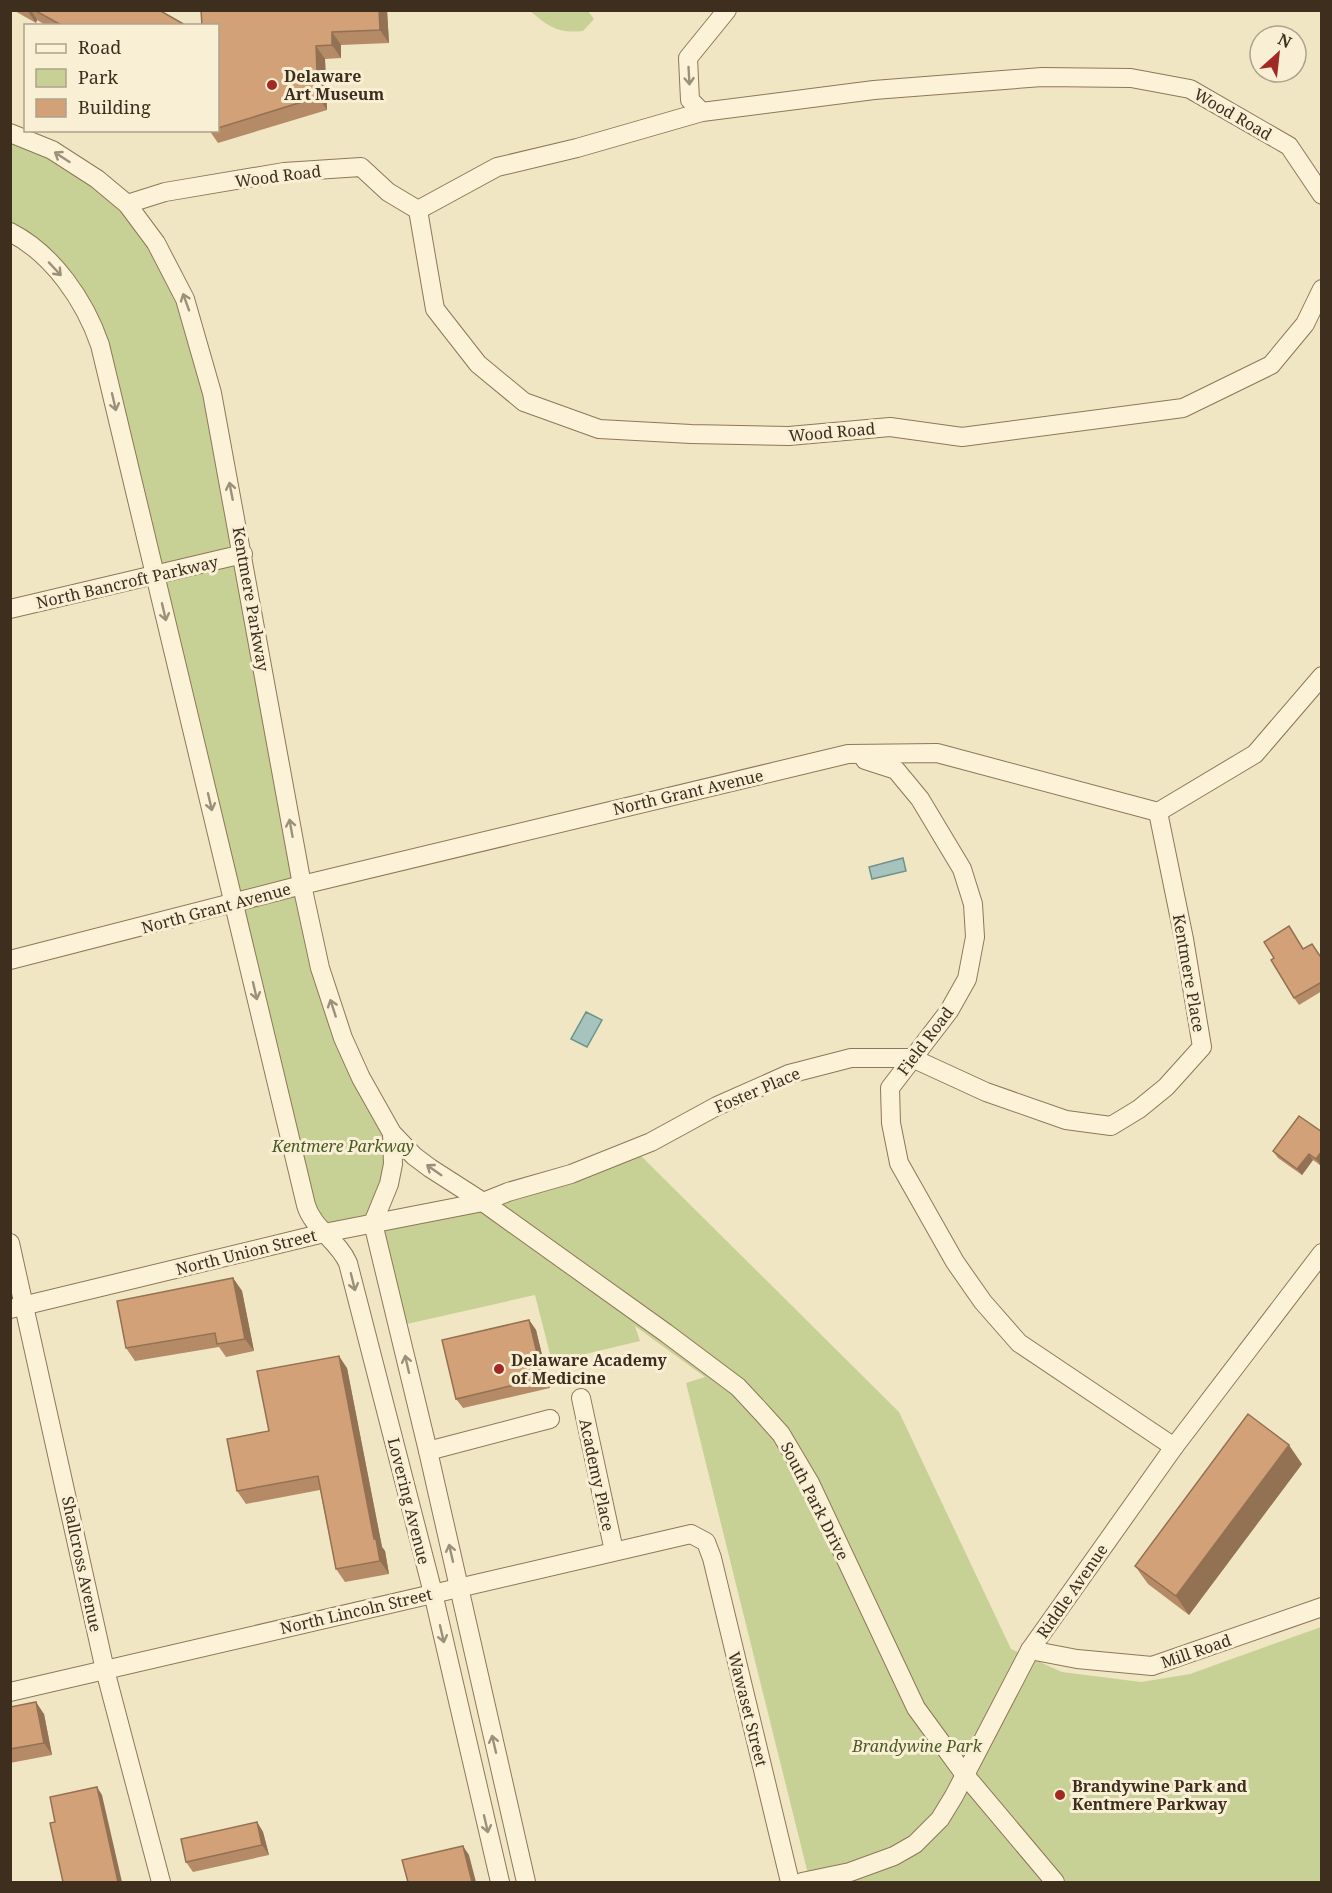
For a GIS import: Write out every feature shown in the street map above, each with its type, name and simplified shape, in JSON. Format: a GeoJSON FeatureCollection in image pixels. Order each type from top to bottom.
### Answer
{"type":"FeatureCollection","features":[{"type":"Feature","properties":{"kind":"street"},"geometry":{"type":"LineString","coordinates":[[702,112],[690,100],[688,58],[727,10]]}},
{"type":"Feature","properties":{"kind":"street","name":"Wood Road"},"geometry":{"type":"LineString","coordinates":[[418,210],[497,166],[577,148],[702,112],[898,88],[1042,77],[1131,78],[1190,89],[1289,146],[1322,195]]}},
{"type":"Feature","properties":{"kind":"street","name":"Kentmere Parkway"},"geometry":{"type":"LineString","coordinates":[[10,133],[52,150],[97,179],[127,204],[156,243],[175,276],[185,299],[212,393],[302,885],[320,968],[343,1038],[361,1078],[392,1133],[414,1156],[483,1202]]}},
{"type":"Feature","properties":{"kind":"street","name":"Wood Road"},"geometry":{"type":"LineString","coordinates":[[127,204],[165,192],[284,172],[361,167],[388,192],[418,210],[435,309],[478,363],[524,402],[599,429],[789,436],[890,427],[962,437],[1183,408],[1270,365],[1305,324],[1322,289]]}},
{"type":"Feature","properties":{"kind":"street"},"geometry":{"type":"LineString","coordinates":[[10,232],[40,253],[59,273],[92,321],[100,345],[306,1205],[309,1215],[324,1233]]}},
{"type":"Feature","properties":{"kind":"street","name":"North Bancroft Parkway"},"geometry":{"type":"LineString","coordinates":[[10,609],[243,554]]}},
{"type":"Feature","properties":{"kind":"street"},"geometry":{"type":"LineString","coordinates":[[1158,812],[1256,754],[1322,676]]}},
{"type":"Feature","properties":{"kind":"street","name":"North Grant Avenue"},"geometry":{"type":"LineString","coordinates":[[10,960],[302,885],[848,754],[937,753],[1158,812]]}},
{"type":"Feature","properties":{"kind":"street","name":"Field Road"},"geometry":{"type":"LineString","coordinates":[[848,754],[896,770],[920,799],[962,869],[973,904],[975,938],[967,979],[949,1011],[890,1088],[891,1123],[899,1163],[955,1262],[983,1302],[1019,1343],[1174,1447]]}},
{"type":"Feature","properties":{"kind":"street","name":"Kentmere Place"},"geometry":{"type":"LineString","coordinates":[[1139,1109],[1166,1087],[1202,1047],[1184,939],[1158,812]]}},
{"type":"Feature","properties":{"kind":"street","name":"Foster Place"},"geometry":{"type":"LineString","coordinates":[[483,1202],[507,1192],[571,1174],[651,1142],[717,1106],[789,1074],[851,1059],[912,1058],[986,1092],[1066,1120],[1111,1126],[1139,1109]]}},
{"type":"Feature","properties":{"kind":"street","name":"Kentmere Parkway"},"geometry":{"type":"LineString","coordinates":[[373,1224],[389,1184],[393,1164],[392,1133]]}},
{"type":"Feature","properties":{"kind":"street","name":"North Union Street"},"geometry":{"type":"LineString","coordinates":[[18,1307],[324,1233],[483,1202]]}},
{"type":"Feature","properties":{"kind":"street","name":"South Park Drive"},"geometry":{"type":"LineString","coordinates":[[483,1202],[738,1387],[781,1434],[810,1483],[916,1708],[965,1775],[1055,1882]]}},
{"type":"Feature","properties":{"kind":"street","name":"Lovering Avenue"},"geometry":{"type":"LineString","coordinates":[[373,1224],[428,1451],[526,1882]]}},
{"type":"Feature","properties":{"kind":"street","name":"Lovering Avenue"},"geometry":{"type":"LineString","coordinates":[[324,1233],[337,1244],[348,1263],[433,1593],[500,1882]]}},
{"type":"Feature","properties":{"kind":"street","name":"Shallcross Avenue"},"geometry":{"type":"LineString","coordinates":[[10,1243],[18,1307],[105,1670],[161,1882]]}},
{"type":"Feature","properties":{"kind":"street","name":"Riddle Avenue"},"geometry":{"type":"LineString","coordinates":[[802,1882],[872,1866],[894,1856],[915,1844],[940,1819],[1030,1650],[1174,1447],[1322,1253]]}},
{"type":"Feature","properties":{"kind":"street","name":"Academy Place"},"geometry":{"type":"LineString","coordinates":[[581,1398],[614,1551]]}},
{"type":"Feature","properties":{"kind":"street"},"geometry":{"type":"LineString","coordinates":[[428,1451],[549,1419]]}},
{"type":"Feature","properties":{"kind":"street","name":"North Lincoln Street"},"geometry":{"type":"LineString","coordinates":[[10,1692],[685,1534],[700,1538]]}},
{"type":"Feature","properties":{"kind":"street","name":"Wawaset Street"},"geometry":{"type":"LineString","coordinates":[[700,1538],[706,1542],[711,1558],[790,1882]]}},
{"type":"Feature","properties":{"kind":"street","name":"Mill Road"},"geometry":{"type":"LineString","coordinates":[[1030,1650],[1077,1659],[1152,1666],[1322,1607]]}},
{"type":"Feature","properties":{"kind":"green space"},"geometry":{"type":"Polygon","coordinates":[[[530,11],[588,11],[594,19],[583,31],[574,32],[554,28],[530,11]]]}},
{"type":"Feature","properties":{"kind":"green space","name":"Brandywine Park"},"geometry":{"type":"Polygon","coordinates":[[[10,133],[127,204],[185,299],[320,968],[392,1133],[373,1223],[483,1202],[634,1149],[899,1412],[1011,1649],[1062,1672],[1141,1682],[1190,1674],[1321,1627],[1321,1882],[810,1882],[686,1383],[705,1377],[635,1326],[640,1341],[552,1362],[535,1295],[398,1326],[373,1224],[324,1233],[314,1222],[92,321],[11,232],[10,133]]]}},
{"type":"Feature","properties":{"kind":"water"},"geometry":{"type":"Polygon","coordinates":[[[903,858],[906,871],[872,879],[869,867],[903,858]]]}},
{"type":"Feature","properties":{"kind":"water"},"geometry":{"type":"Polygon","coordinates":[[[586,1012],[602,1020],[587,1047],[571,1039],[586,1012]]]}},
{"type":"Feature","properties":{"kind":"building"},"geometry":{"type":"Polygon","coordinates":[[[34,10],[159,10],[184,24],[59,24],[34,10]]]}},
{"type":"Feature","properties":{"kind":"building","name":"Delaware Art Museum"},"geometry":{"type":"Polygon","coordinates":[[[201,10],[379,10],[380,30],[332,32],[332,45],[316,46],[318,97],[219,128],[219,24],[202,24],[201,10]]]}},
{"type":"Feature","properties":{"kind":"building"},"geometry":{"type":"Polygon","coordinates":[[[1289,926],[1303,949],[1312,944],[1322,956],[1322,982],[1294,998],[1271,960],[1274,958],[1264,942],[1289,926]]]}},
{"type":"Feature","properties":{"kind":"building"},"geometry":{"type":"Polygon","coordinates":[[[1299,1116],[1322,1132],[1322,1151],[1316,1159],[1309,1154],[1297,1169],[1273,1151],[1299,1116]]]}},
{"type":"Feature","properties":{"kind":"building"},"geometry":{"type":"Polygon","coordinates":[[[233,1278],[245,1339],[217,1344],[215,1333],[126,1348],[117,1301],[233,1278]]]}},
{"type":"Feature","properties":{"kind":"building","name":"Delaware Academy of Medicine"},"geometry":{"type":"Polygon","coordinates":[[[529,1320],[543,1378],[456,1399],[442,1340],[529,1320]]]}},
{"type":"Feature","properties":{"kind":"building"},"geometry":{"type":"Polygon","coordinates":[[[339,1356],[380,1561],[336,1569],[318,1476],[237,1491],[227,1439],[269,1431],[257,1371],[339,1356]]]}},
{"type":"Feature","properties":{"kind":"building"},"geometry":{"type":"Polygon","coordinates":[[[1248,1414],[1289,1445],[1176,1596],[1135,1566],[1248,1414]]]}},
{"type":"Feature","properties":{"kind":"building"},"geometry":{"type":"Polygon","coordinates":[[[36,1702],[44,1743],[10,1749],[10,1707],[36,1702]]]}},
{"type":"Feature","properties":{"kind":"building"},"geometry":{"type":"Polygon","coordinates":[[[97,1787],[118,1882],[63,1882],[50,1823],[55,1822],[50,1797],[97,1787]]]}},
{"type":"Feature","properties":{"kind":"building"},"geometry":{"type":"Polygon","coordinates":[[[257,1822],[262,1845],[186,1862],[181,1839],[257,1822]]]}},
{"type":"Feature","properties":{"kind":"building"},"geometry":{"type":"Polygon","coordinates":[[[463,1846],[472,1882],[408,1882],[402,1860],[463,1846]]]}},
{"type":"Feature","properties":{"kind":"place","name":"Delaware Art Museum"},"geometry":{"type":"Point","coordinates":[272,85]}},
{"type":"Feature","properties":{"kind":"place","name":"Delaware Academy of Medicine"},"geometry":{"type":"Point","coordinates":[499,1369]}},
{"type":"Feature","properties":{"kind":"place","name":"Brandywine Park and Kentmere Parkway"},"geometry":{"type":"Point","coordinates":[1060,1795]}}]}
